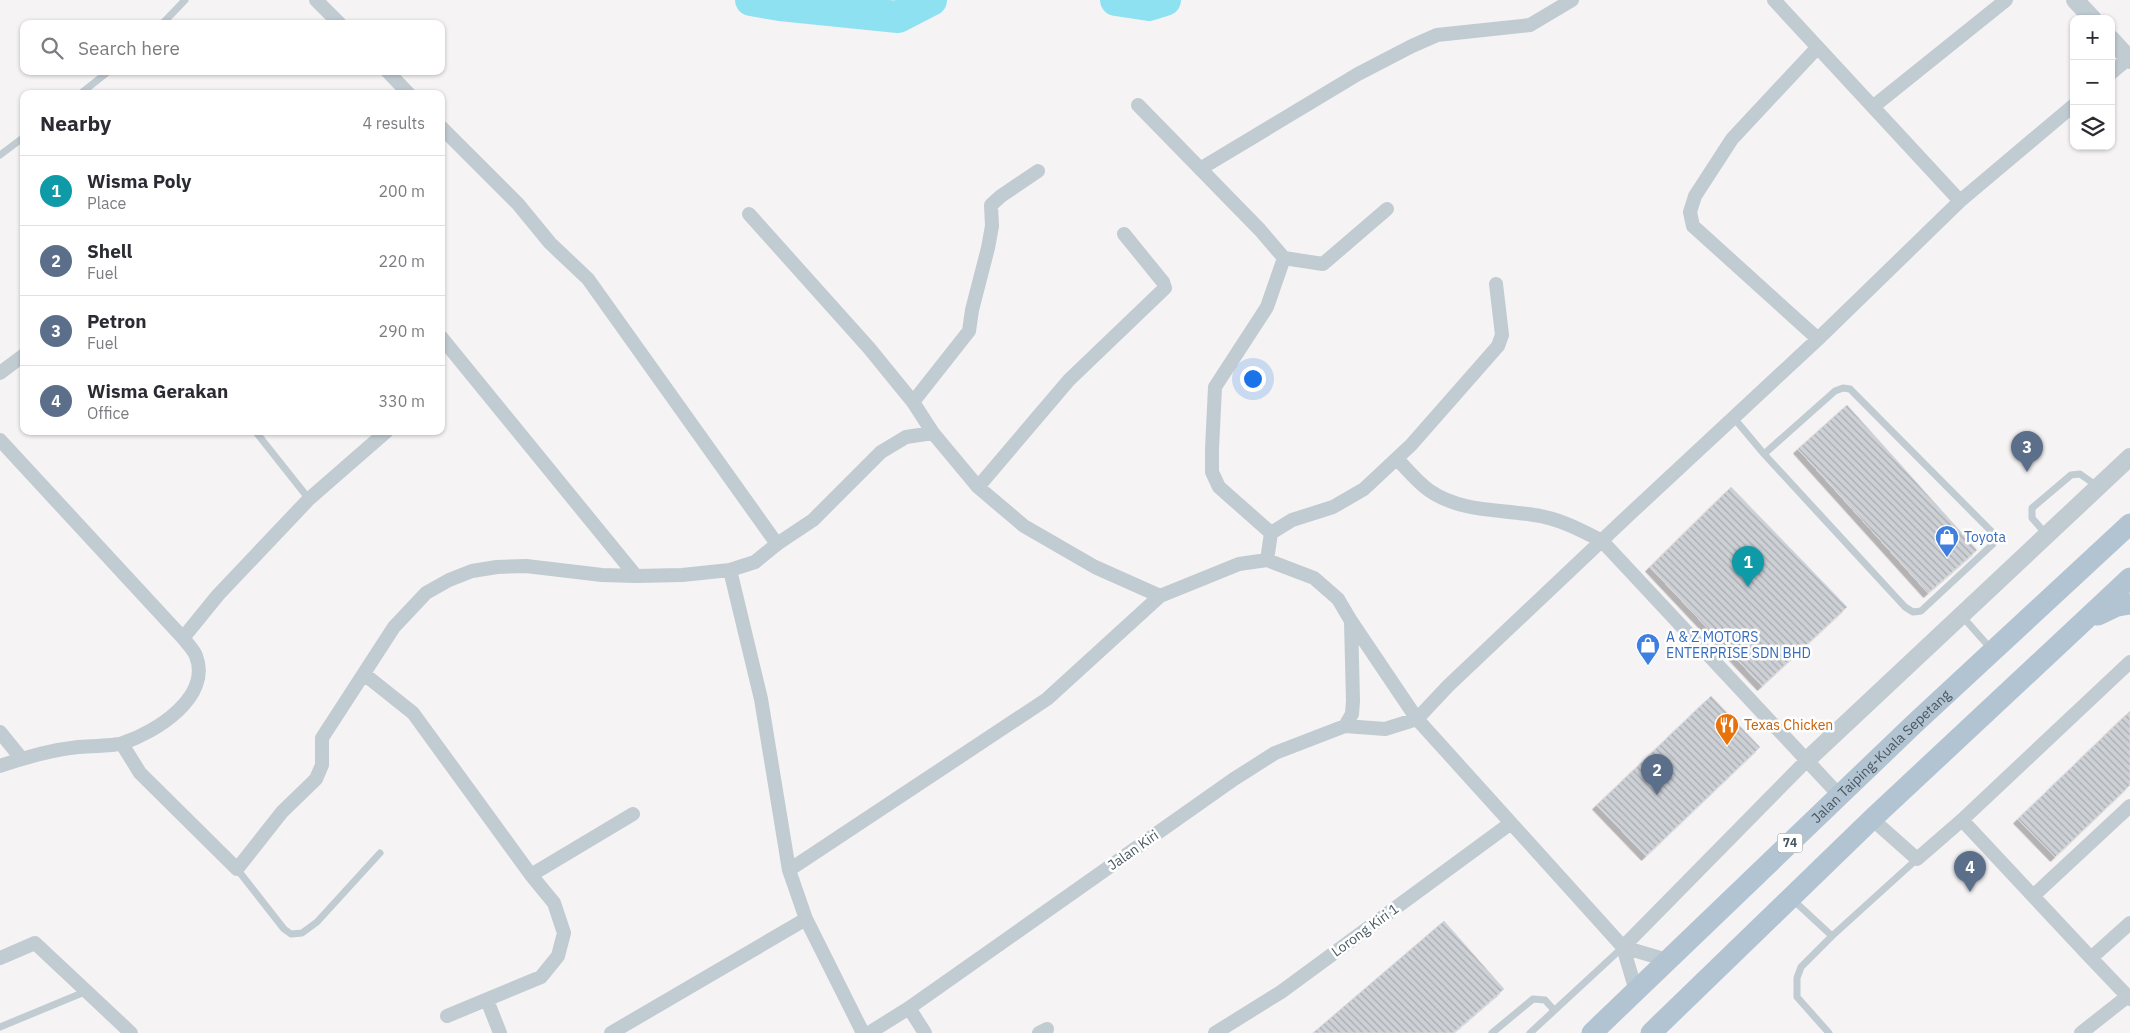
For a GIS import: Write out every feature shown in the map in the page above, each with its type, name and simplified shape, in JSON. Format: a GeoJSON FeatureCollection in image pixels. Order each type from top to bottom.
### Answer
{"type":"FeatureCollection","features":[{"type":"Feature","properties":{"kind":"main road","name":"Jalan Taiping-Kuala Sepetang"},"geometry":{"type":"LineString","coordinates":[[1592,1033],[1993,651],[2129,526]]}},
{"type":"Feature","properties":{"kind":"main road"},"geometry":{"type":"LineString","coordinates":[[1650,1033],[1872,819],[2130,578]]}},
{"type":"Feature","properties":{"kind":"main road"},"geometry":{"type":"LineString","coordinates":[[2078,625],[2117,606],[2130,604]]}},
{"type":"Feature","properties":{"kind":"street"},"geometry":{"type":"LineString","coordinates":[[316,0],[336,20]]}},
{"type":"Feature","properties":{"kind":"street"},"geometry":{"type":"LineString","coordinates":[[1200,169],[1358,74],[1412,46],[1437,35],[1530,26],[1572,0]]}},
{"type":"Feature","properties":{"kind":"street"},"geometry":{"type":"LineString","coordinates":[[1774,0],[1960,201]]}},
{"type":"Feature","properties":{"kind":"street"},"geometry":{"type":"LineString","coordinates":[[1874,106],[2006,0]]}},
{"type":"Feature","properties":{"kind":"street"},"geometry":{"type":"LineString","coordinates":[[2076,0],[2089,15]]}},
{"type":"Feature","properties":{"kind":"street"},"geometry":{"type":"LineString","coordinates":[[2115,43],[2129,59],[2115,70]]}},
{"type":"Feature","properties":{"kind":"street"},"geometry":{"type":"LineString","coordinates":[[1818,48],[1732,139],[1695,196],[1690,212],[1693,226],[1818,339]]}},
{"type":"Feature","properties":{"kind":"street"},"geometry":{"type":"LineString","coordinates":[[390,75],[405,90]]}},
{"type":"Feature","properties":{"kind":"street"},"geometry":{"type":"LineString","coordinates":[[1138,105],[1260,230],[1284,258],[1323,264],[1387,209]]}},
{"type":"Feature","properties":{"kind":"street"},"geometry":{"type":"LineString","coordinates":[[1417,718],[1448,686],[1818,339],[1960,201],[2073,105]]}},
{"type":"Feature","properties":{"kind":"street"},"geometry":{"type":"LineString","coordinates":[[445,130],[518,204],[550,243],[588,279],[777,544]]}},
{"type":"Feature","properties":{"kind":"street"},"geometry":{"type":"LineString","coordinates":[[913,402],[959,347],[969,331],[977,287],[992,226],[991,205],[1038,171]]}},
{"type":"Feature","properties":{"kind":"street"},"geometry":{"type":"LineString","coordinates":[[749,214],[862,341],[913,402],[933,433],[978,487],[1024,526],[1094,568],[1160,596]]}},
{"type":"Feature","properties":{"kind":"street"},"geometry":{"type":"LineString","coordinates":[[978,487],[1069,380],[1165,288],[1163,282],[1124,234]]}},
{"type":"Feature","properties":{"kind":"street"},"geometry":{"type":"LineString","coordinates":[[1271,533],[1219,488],[1212,472],[1212,449],[1215,387],[1267,307],[1284,258]]}},
{"type":"Feature","properties":{"kind":"street"},"geometry":{"type":"LineString","coordinates":[[1267,560],[1271,533],[1292,520],[1333,506],[1364,489],[1397,459],[1498,346],[1502,335],[1496,284]]}},
{"type":"Feature","properties":{"kind":"street"},"geometry":{"type":"LineString","coordinates":[[445,342],[636,576]]}},
{"type":"Feature","properties":{"kind":"street"},"geometry":{"type":"LineString","coordinates":[[0,373],[20,358]]}},
{"type":"Feature","properties":{"kind":"street"},"geometry":{"type":"LineString","coordinates":[[122,744],[140,773],[237,869],[282,812],[316,778],[322,765],[322,738],[394,627],[426,593],[449,580],[472,571],[526,566],[602,575],[636,576],[682,575],[730,570],[755,562],[777,544],[813,520],[881,452],[906,437],[933,433]]}},
{"type":"Feature","properties":{"kind":"street"},"geometry":{"type":"LineString","coordinates":[[183,638],[218,595],[309,499],[381,435]]}},
{"type":"Feature","properties":{"kind":"street"},"geometry":{"type":"LineString","coordinates":[[0,440],[183,638],[196,655],[200,674],[194,693],[163,724],[122,744],[103,744],[53,750],[21,758],[0,766]]}},
{"type":"Feature","properties":{"kind":"street"},"geometry":{"type":"LineString","coordinates":[[1623,947],[1807,760],[2130,457]]}},
{"type":"Feature","properties":{"kind":"street"},"geometry":{"type":"LineString","coordinates":[[1397,459],[1430,491],[1448,500],[1468,507],[1536,515],[1562,522],[1602,541],[1840,796]]}},
{"type":"Feature","properties":{"kind":"street"},"geometry":{"type":"LineString","coordinates":[[789,870],[1047,700],[1160,596],[1240,564],[1267,560],[1314,578],[1338,599],[1417,718],[1623,947],[1636,991]]}},
{"type":"Feature","properties":{"kind":"street"},"geometry":{"type":"LineString","coordinates":[[730,570],[760,699],[789,870],[806,919],[863,1033]]}},
{"type":"Feature","properties":{"kind":"street"},"geometry":{"type":"LineString","coordinates":[[1345,726],[1352,714],[1353,701],[1351,621]]}},
{"type":"Feature","properties":{"kind":"street"},"geometry":{"type":"LineString","coordinates":[[1872,819],[1917,859],[1962,820],[2130,662]]}},
{"type":"Feature","properties":{"kind":"street"},"geometry":{"type":"LineString","coordinates":[[364,674],[413,712],[531,875],[554,903],[564,933],[558,956],[541,978],[446,1016]]}},
{"type":"Feature","properties":{"kind":"street","name":"Jalan Kiri"},"geometry":{"type":"LineString","coordinates":[[870,1033],[909,1008],[1275,753],[1345,726],[1385,729],[1417,718]]}},
{"type":"Feature","properties":{"kind":"street"},"geometry":{"type":"LineString","coordinates":[[0,732],[21,758]]}},
{"type":"Feature","properties":{"kind":"street"},"geometry":{"type":"LineString","coordinates":[[2033,896],[2130,806]]}},
{"type":"Feature","properties":{"kind":"street"},"geometry":{"type":"LineString","coordinates":[[531,875],[633,814]]}},
{"type":"Feature","properties":{"kind":"street"},"geometry":{"type":"LineString","coordinates":[[1962,820],[2129,997],[2081,1033]]}},
{"type":"Feature","properties":{"kind":"street","name":"Lorong Kiri 1"},"geometry":{"type":"LineString","coordinates":[[1215,1033],[1281,992],[1511,822]]}},
{"type":"Feature","properties":{"kind":"street"},"geometry":{"type":"LineString","coordinates":[[611,1033],[806,919]]}},
{"type":"Feature","properties":{"kind":"street"},"geometry":{"type":"LineString","coordinates":[[2091,958],[2130,923]]}},
{"type":"Feature","properties":{"kind":"street"},"geometry":{"type":"LineString","coordinates":[[0,958],[35,943],[131,1033]]}},
{"type":"Feature","properties":{"kind":"street"},"geometry":{"type":"LineString","coordinates":[[1623,947],[1668,960]]}},
{"type":"Feature","properties":{"kind":"street"},"geometry":{"type":"LineString","coordinates":[[487,1000],[500,1033]]}},
{"type":"Feature","properties":{"kind":"street"},"geometry":{"type":"LineString","coordinates":[[909,1008],[925,1033]]}},
{"type":"Feature","properties":{"kind":"lane"},"geometry":{"type":"LineString","coordinates":[[166,20],[185,0]]}},
{"type":"Feature","properties":{"kind":"lane"},"geometry":{"type":"LineString","coordinates":[[85,90],[104,75]]}},
{"type":"Feature","properties":{"kind":"lane"},"geometry":{"type":"LineString","coordinates":[[0,155],[20,139]]}},
{"type":"Feature","properties":{"kind":"lane"},"geometry":{"type":"LineString","coordinates":[[1733,417],[1764,454],[1906,607],[1913,612],[1921,611],[1993,544],[1995,540],[1993,533],[1850,389],[1843,388],[1835,391],[1764,454]]}},
{"type":"Feature","properties":{"kind":"lane"},"geometry":{"type":"LineString","coordinates":[[258,435],[309,499]]}},
{"type":"Feature","properties":{"kind":"lane"},"geometry":{"type":"LineString","coordinates":[[2046,534],[2032,518],[2032,508],[2071,475],[2080,474],[2097,486]]}},
{"type":"Feature","properties":{"kind":"lane"},"geometry":{"type":"LineString","coordinates":[[1961,615],[1993,651]]}},
{"type":"Feature","properties":{"kind":"lane"},"geometry":{"type":"LineString","coordinates":[[237,869],[284,929],[291,934],[302,933],[317,922],[380,853]]}},
{"type":"Feature","properties":{"kind":"lane"},"geometry":{"type":"LineString","coordinates":[[1828,1033],[1797,997],[1795,988],[1801,967],[1832,936],[1917,859]]}},
{"type":"Feature","properties":{"kind":"lane"},"geometry":{"type":"LineString","coordinates":[[1791,897],[1832,936]]}},
{"type":"Feature","properties":{"kind":"lane"},"geometry":{"type":"LineString","coordinates":[[1530,1033],[1623,947]]}},
{"type":"Feature","properties":{"kind":"lane"},"geometry":{"type":"LineString","coordinates":[[0,1026],[86,991]]}},
{"type":"Feature","properties":{"kind":"lane"},"geometry":{"type":"LineString","coordinates":[[1492,1033],[1533,999],[1546,1000],[1554,1010]]}},
{"type":"Feature","properties":{"kind":"building"},"geometry":{"type":"Polygon","coordinates":[[[1847,405],[1977,550],[1928,593],[1798,449],[1847,405]]]}},
{"type":"Feature","properties":{"kind":"building"},"geometry":{"type":"Polygon","coordinates":[[[1731,487],[1847,607],[1762,686],[1650,567],[1731,487]]]}},
{"type":"Feature","properties":{"kind":"building"},"geometry":{"type":"Polygon","coordinates":[[[1711,696],[1760,747],[1646,856],[1597,805],[1711,696]]]}},
{"type":"Feature","properties":{"kind":"building"},"geometry":{"type":"Polygon","coordinates":[[[2130,711],[2130,785],[2055,857],[2018,819],[2130,711]]]}},
{"type":"Feature","properties":{"kind":"building"},"geometry":{"type":"Polygon","coordinates":[[[1444,921],[1504,989],[1453,1033],[1313,1033],[1444,921]]]}},
{"type":"Feature","properties":{"kind":"waterway"},"geometry":{"type":"LineString","coordinates":[[751,0],[780,5],[898,17],[931,0]]}},
{"type":"Feature","properties":{"kind":"waterway"},"geometry":{"type":"LineString","coordinates":[[1116,0],[1149,5],[1165,0]]}},
{"type":"Feature","properties":{"kind":"place","name":"Petron"},"geometry":{"type":"Point","coordinates":[2027,472]}},
{"type":"Feature","properties":{"kind":"place","name":"Toyota"},"geometry":{"type":"Point","coordinates":[1947,558]}},
{"type":"Feature","properties":{"kind":"place","name":"Wisma Poly"},"geometry":{"type":"Point","coordinates":[1748,587]}},
{"type":"Feature","properties":{"kind":"place","name":"A & Z MOTORS ENTERPRISE SDN BHD"},"geometry":{"type":"Point","coordinates":[1648,666]}},
{"type":"Feature","properties":{"kind":"place","name":"Texas Chicken"},"geometry":{"type":"Point","coordinates":[1727,746]}},
{"type":"Feature","properties":{"kind":"place","name":"Shell"},"geometry":{"type":"Point","coordinates":[1657,795]}},
{"type":"Feature","properties":{"kind":"place","name":"Wisma Gerakan"},"geometry":{"type":"Point","coordinates":[1970,892]}}]}
